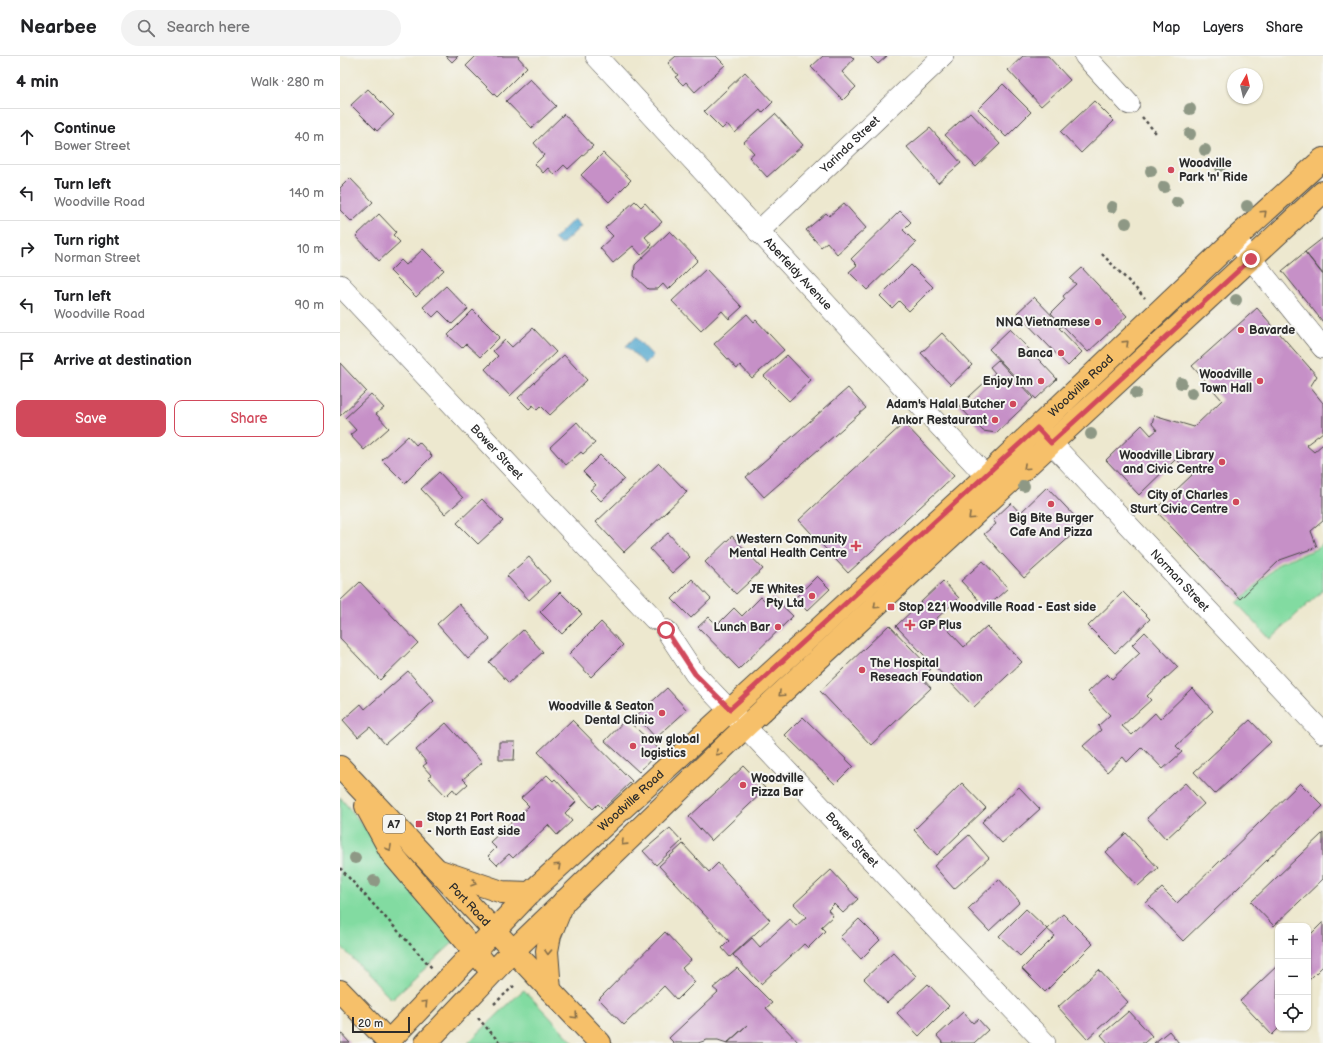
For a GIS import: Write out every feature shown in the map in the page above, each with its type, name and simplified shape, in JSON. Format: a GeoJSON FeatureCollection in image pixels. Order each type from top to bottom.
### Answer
{"type":"FeatureCollection","features":[{"type":"Feature","properties":{"kind":"main road","name":"Woodville Road"},"geometry":{"type":"LineString","coordinates":[[1044,436],[1235,239],[1323,159]]}},
{"type":"Feature","properties":{"kind":"main road","name":"Woodville Road"},"geometry":{"type":"LineString","coordinates":[[426,1043],[513,951],[746,726],[993,483],[1044,436],[1251,259],[1323,192]]}},
{"type":"Feature","properties":{"kind":"main road","name":"Woodville Road"},"geometry":{"type":"LineString","coordinates":[[389,1042],[530,893],[730,709],[993,483]]}},
{"type":"Feature","properties":{"kind":"main road"},"geometry":{"type":"LineString","coordinates":[[345,772],[392,854],[475,950],[492,972]]}},
{"type":"Feature","properties":{"kind":"main road","name":"Port Road"},"geometry":{"type":"LineString","coordinates":[[345,772],[600,1043]]}},
{"type":"Feature","properties":{"kind":"main road"},"geometry":{"type":"LineString","coordinates":[[437,870],[502,892],[530,893]]}},
{"type":"Feature","properties":{"kind":"main road"},"geometry":{"type":"LineString","coordinates":[[550,990],[547,951],[550,935],[564,901]]}},
{"type":"Feature","properties":{"kind":"main road"},"geometry":{"type":"LineString","coordinates":[[340,991],[389,1042]]}},
{"type":"Feature","properties":{"kind":"street","name":"Aberfeldy Avenue"},"geometry":{"type":"LineString","coordinates":[[596,56],[993,483]]}},
{"type":"Feature","properties":{"kind":"street","name":"Yarinda Street"},"geometry":{"type":"LineString","coordinates":[[758,232],[942,56]]}},
{"type":"Feature","properties":{"kind":"street"},"geometry":{"type":"LineString","coordinates":[[1085,56],[1129,104]]}},
{"type":"Feature","properties":{"kind":"street"},"geometry":{"type":"LineString","coordinates":[[1235,239],[1323,348]]}},
{"type":"Feature","properties":{"kind":"street","name":"Bower Street"},"geometry":{"type":"LineString","coordinates":[[340,285],[660,624],[695,674],[730,709],[1046,1043]]}},
{"type":"Feature","properties":{"kind":"street","name":"Norman Street"},"geometry":{"type":"LineString","coordinates":[[1044,436],[1323,732]]}},
{"type":"Feature","properties":{"kind":"path"},"geometry":{"type":"LineString","coordinates":[[1102,254],[1146,298]]}},
{"type":"Feature","properties":{"kind":"path"},"geometry":{"type":"LineString","coordinates":[[340,868],[432,969]]}},
{"type":"Feature","properties":{"kind":"path"},"geometry":{"type":"LineString","coordinates":[[478,1018],[500,1043]]}},
{"type":"Feature","properties":{"kind":"green space"},"geometry":{"type":"Polygon","coordinates":[[[1323,543],[1323,590],[1270,639],[1237,603],[1281,562],[1317,549],[1323,543]]]}},
{"type":"Feature","properties":{"kind":"green space"},"geometry":{"type":"Polygon","coordinates":[[[340,797],[456,940],[393,998],[389,997],[340,945],[340,797]]]}},
{"type":"Feature","properties":{"kind":"green space"},"geometry":{"type":"Polygon","coordinates":[[[524,990],[574,1043],[468,1043],[520,993],[524,990]]]}},
{"type":"Feature","properties":{"kind":"water"},"geometry":{"type":"Polygon","coordinates":[[[574,219],[581,226],[561,245],[554,239],[574,219]]]}},
{"type":"Feature","properties":{"kind":"water"},"geometry":{"type":"Polygon","coordinates":[[[635,337],[653,356],[645,364],[626,346],[635,337]]]}},
{"type":"Feature","properties":{"kind":"building"},"geometry":{"type":"Polygon","coordinates":[[[446,56],[458,56],[452,62],[446,56]]]}},
{"type":"Feature","properties":{"kind":"building"},"geometry":{"type":"Polygon","coordinates":[[[476,56],[519,56],[518,57],[527,67],[497,97],[466,66],[476,56]]]}},
{"type":"Feature","properties":{"kind":"building"},"geometry":{"type":"Polygon","coordinates":[[[676,56],[716,56],[725,65],[695,92],[686,82],[683,85],[675,77],[678,75],[668,63],[676,56]]]}},
{"type":"Feature","properties":{"kind":"building"},"geometry":{"type":"Polygon","coordinates":[[[823,56],[851,56],[854,59],[842,72],[856,87],[843,100],[811,67],[823,56]]]}},
{"type":"Feature","properties":{"kind":"building"},"geometry":{"type":"Polygon","coordinates":[[[870,56],[887,56],[878,64],[870,56]]]}},
{"type":"Feature","properties":{"kind":"building"},"geometry":{"type":"Polygon","coordinates":[[[1023,56],[1048,56],[1070,80],[1041,106],[1008,70],[1023,56]]]}},
{"type":"Feature","properties":{"kind":"building"},"geometry":{"type":"Polygon","coordinates":[[[745,72],[773,102],[762,113],[760,110],[735,133],[727,124],[722,129],[704,111],[745,72]]]}},
{"type":"Feature","properties":{"kind":"building"},"geometry":{"type":"Polygon","coordinates":[[[530,79],[556,106],[532,128],[506,101],[530,79]]]}},
{"type":"Feature","properties":{"kind":"building"},"geometry":{"type":"Polygon","coordinates":[[[1003,84],[1031,112],[1006,137],[978,109],[1003,84]]]}},
{"type":"Feature","properties":{"kind":"building"},"geometry":{"type":"Polygon","coordinates":[[[368,89],[394,115],[377,131],[351,105],[368,89]]]}},
{"type":"Feature","properties":{"kind":"building"},"geometry":{"type":"Polygon","coordinates":[[[1094,101],[1114,121],[1081,153],[1061,132],[1094,101]]]}},
{"type":"Feature","properties":{"kind":"building"},"geometry":{"type":"Polygon","coordinates":[[[970,112],[1000,144],[976,167],[945,135],[970,112]]]}},
{"type":"Feature","properties":{"kind":"building"},"geometry":{"type":"Polygon","coordinates":[[[564,114],[593,146],[568,169],[564,165],[554,175],[548,168],[543,173],[535,164],[544,155],[534,143],[564,114]]]}},
{"type":"Feature","properties":{"kind":"building"},"geometry":{"type":"Polygon","coordinates":[[[775,114],[803,145],[767,177],[749,157],[754,153],[744,142],[775,114]]]}},
{"type":"Feature","properties":{"kind":"building"},"geometry":{"type":"Polygon","coordinates":[[[930,128],[961,163],[938,183],[907,147],[930,128]]]}},
{"type":"Feature","properties":{"kind":"building"},"geometry":{"type":"Polygon","coordinates":[[[603,153],[631,180],[609,202],[581,175],[603,153]]]}},
{"type":"Feature","properties":{"kind":"building"},"geometry":{"type":"Polygon","coordinates":[[[350,178],[373,202],[352,222],[340,210],[340,188],[350,178]]]}},
{"type":"Feature","properties":{"kind":"building"},"geometry":{"type":"Polygon","coordinates":[[[635,201],[641,207],[645,203],[662,222],[645,237],[652,245],[641,255],[633,246],[613,263],[600,248],[613,236],[605,228],[635,201]]]}},
{"type":"Feature","properties":{"kind":"building"},"geometry":{"type":"Polygon","coordinates":[[[844,203],[866,228],[837,254],[827,242],[821,247],[806,230],[826,213],[829,216],[844,203]]]}},
{"type":"Feature","properties":{"kind":"building"},"geometry":{"type":"Polygon","coordinates":[[[900,211],[911,222],[903,230],[916,243],[867,290],[849,272],[857,265],[851,259],[900,211]]]}},
{"type":"Feature","properties":{"kind":"building"},"geometry":{"type":"Polygon","coordinates":[[[379,214],[396,232],[393,235],[400,242],[379,261],[356,236],[379,214]]]}},
{"type":"Feature","properties":{"kind":"building"},"geometry":{"type":"Polygon","coordinates":[[[670,231],[698,260],[668,290],[663,284],[658,289],[648,289],[634,276],[635,265],[670,231]]]}},
{"type":"Feature","properties":{"kind":"building"},"geometry":{"type":"Polygon","coordinates":[[[1323,238],[1323,274],[1305,252],[1323,238]]]}},
{"type":"Feature","properties":{"kind":"building"},"geometry":{"type":"Polygon","coordinates":[[[423,249],[444,270],[416,297],[390,271],[401,260],[406,265],[423,249]]]}},
{"type":"Feature","properties":{"kind":"building"},"geometry":{"type":"Polygon","coordinates":[[[1305,252],[1323,275],[1323,322],[1282,271],[1305,252]]]}},
{"type":"Feature","properties":{"kind":"building"},"geometry":{"type":"Polygon","coordinates":[[[911,265],[933,287],[909,311],[899,301],[892,308],[880,296],[911,265]]]}},
{"type":"Feature","properties":{"kind":"building"},"geometry":{"type":"Polygon","coordinates":[[[1082,268],[1127,316],[1088,352],[1051,313],[1065,299],[1063,296],[1076,284],[1070,279],[1082,268]]]}},
{"type":"Feature","properties":{"kind":"building"},"geometry":{"type":"Polygon","coordinates":[[[706,269],[742,307],[729,319],[722,311],[701,331],[672,301],[706,269]]]}},
{"type":"Feature","properties":{"kind":"building"},"geometry":{"type":"Polygon","coordinates":[[[446,286],[468,309],[452,324],[439,311],[433,317],[423,307],[446,286]]]}},
{"type":"Feature","properties":{"kind":"building"},"geometry":{"type":"Polygon","coordinates":[[[1034,297],[1062,326],[1059,328],[1082,352],[1068,366],[1017,313],[1034,297]]]}},
{"type":"Feature","properties":{"kind":"building","name":"City of Charles Sturt Civic Centre"},"geometry":{"type":"Polygon","coordinates":[[[1257,308],[1317,376],[1310,387],[1323,403],[1323,432],[1306,445],[1314,452],[1323,444],[1323,521],[1311,531],[1317,547],[1280,560],[1240,599],[1155,510],[1192,475],[1176,459],[1139,495],[1106,460],[1142,425],[1151,435],[1157,430],[1152,424],[1154,415],[1194,427],[1222,400],[1192,366],[1257,308]]]}},
{"type":"Feature","properties":{"kind":"building"},"geometry":{"type":"Polygon","coordinates":[[[473,310],[500,337],[480,357],[466,344],[462,348],[448,335],[473,310]]]}},
{"type":"Feature","properties":{"kind":"building"},"geometry":{"type":"Polygon","coordinates":[[[747,314],[754,322],[756,320],[784,350],[752,378],[740,365],[737,369],[714,344],[747,314]]]}},
{"type":"Feature","properties":{"kind":"building"},"geometry":{"type":"Polygon","coordinates":[[[533,328],[556,352],[510,396],[485,369],[498,356],[493,351],[505,340],[512,347],[533,328]]]}},
{"type":"Feature","properties":{"kind":"building"},"geometry":{"type":"Polygon","coordinates":[[[1010,329],[1057,379],[1036,399],[989,349],[1010,329]]]}},
{"type":"Feature","properties":{"kind":"building"},"geometry":{"type":"Polygon","coordinates":[[[942,333],[972,365],[951,385],[921,353],[942,333]]]}},
{"type":"Feature","properties":{"kind":"building"},"geometry":{"type":"Polygon","coordinates":[[[564,355],[587,380],[550,415],[541,406],[537,410],[533,405],[529,409],[518,398],[564,355]]]}},
{"type":"Feature","properties":{"kind":"building"},"geometry":{"type":"Polygon","coordinates":[[[787,355],[811,380],[789,401],[764,376],[787,355]]]}},
{"type":"Feature","properties":{"kind":"building"},"geometry":{"type":"Polygon","coordinates":[[[998,360],[1033,398],[996,433],[983,431],[959,406],[995,373],[990,367],[998,360]]]}},
{"type":"Feature","properties":{"kind":"building"},"geometry":{"type":"Polygon","coordinates":[[[340,363],[366,391],[340,416],[340,363]]]}},
{"type":"Feature","properties":{"kind":"building"},"geometry":{"type":"Polygon","coordinates":[[[848,388],[866,408],[764,497],[746,477],[848,388]]]}},
{"type":"Feature","properties":{"kind":"building"},"geometry":{"type":"Polygon","coordinates":[[[371,394],[384,408],[376,414],[389,428],[364,450],[350,435],[356,430],[345,418],[371,394]]]}},
{"type":"Feature","properties":{"kind":"building"},"geometry":{"type":"Polygon","coordinates":[[[577,422],[595,443],[583,454],[581,452],[566,465],[550,447],[577,422]]]}},
{"type":"Feature","properties":{"kind":"building"},"geometry":{"type":"Polygon","coordinates":[[[904,423],[954,476],[848,573],[799,520],[904,423]]]}},
{"type":"Feature","properties":{"kind":"building"},"geometry":{"type":"Polygon","coordinates":[[[408,436],[416,445],[419,442],[432,456],[405,483],[382,460],[408,436]]]}},
{"type":"Feature","properties":{"kind":"building"},"geometry":{"type":"Polygon","coordinates":[[[600,455],[624,479],[601,501],[590,490],[596,485],[583,472],[600,455]]]}},
{"type":"Feature","properties":{"kind":"building"},"geometry":{"type":"Polygon","coordinates":[[[659,463],[687,492],[624,552],[596,522],[659,463]]]}},
{"type":"Feature","properties":{"kind":"building"},"geometry":{"type":"Polygon","coordinates":[[[439,472],[463,498],[445,514],[421,489],[439,472]]]}},
{"type":"Feature","properties":{"kind":"building"},"geometry":{"type":"Polygon","coordinates":[[[1047,487],[1083,525],[1024,578],[984,534],[996,524],[993,520],[1011,503],[1020,513],[1047,487]]]}},
{"type":"Feature","properties":{"kind":"building"},"geometry":{"type":"Polygon","coordinates":[[[482,499],[503,521],[478,544],[457,523],[482,499]]]}},
{"type":"Feature","properties":{"kind":"building"},"geometry":{"type":"Polygon","coordinates":[[[668,533],[690,557],[672,573],[650,549],[668,533]]]}},
{"type":"Feature","properties":{"kind":"building"},"geometry":{"type":"Polygon","coordinates":[[[732,536],[763,569],[736,594],[705,562],[732,536]]]}},
{"type":"Feature","properties":{"kind":"building"},"geometry":{"type":"Polygon","coordinates":[[[529,557],[550,581],[529,600],[507,576],[529,557]]]}},
{"type":"Feature","properties":{"kind":"building"},"geometry":{"type":"Polygon","coordinates":[[[983,561],[1008,588],[986,608],[961,581],[983,561]]]}},
{"type":"Feature","properties":{"kind":"building"},"geometry":{"type":"Polygon","coordinates":[[[817,576],[830,589],[807,611],[795,598],[817,576]]]}},
{"type":"Feature","properties":{"kind":"building"},"geometry":{"type":"Polygon","coordinates":[[[692,579],[711,599],[691,618],[672,599],[692,579]]]}},
{"type":"Feature","properties":{"kind":"building"},"geometry":{"type":"Polygon","coordinates":[[[943,581],[959,598],[937,618],[964,647],[987,626],[1022,662],[974,707],[896,626],[943,581]]]}},
{"type":"Feature","properties":{"kind":"building"},"geometry":{"type":"Polygon","coordinates":[[[360,582],[418,643],[380,680],[340,638],[340,601],[360,582]]]}},
{"type":"Feature","properties":{"kind":"building"},"geometry":{"type":"Polygon","coordinates":[[[560,592],[582,614],[562,634],[540,612],[560,592]]]}},
{"type":"Feature","properties":{"kind":"building"},"geometry":{"type":"Polygon","coordinates":[[[1123,592],[1150,619],[1115,653],[1088,626],[1123,592]]]}},
{"type":"Feature","properties":{"kind":"building"},"geometry":{"type":"Polygon","coordinates":[[[761,597],[767,603],[773,597],[793,616],[739,669],[698,627],[709,617],[717,625],[734,608],[742,616],[761,597]]]}},
{"type":"Feature","properties":{"kind":"building"},"geometry":{"type":"Polygon","coordinates":[[[459,604],[490,639],[468,659],[437,624],[459,604]]]}},
{"type":"Feature","properties":{"kind":"building"},"geometry":{"type":"Polygon","coordinates":[[[601,622],[623,645],[591,677],[569,654],[601,622]]]}},
{"type":"Feature","properties":{"kind":"building"},"geometry":{"type":"Polygon","coordinates":[[[889,625],[931,669],[922,678],[931,688],[871,745],[820,691],[889,625]]]}},
{"type":"Feature","properties":{"kind":"building"},"geometry":{"type":"Polygon","coordinates":[[[523,630],[543,652],[509,683],[489,662],[523,630]]]}},
{"type":"Feature","properties":{"kind":"building"},"geometry":{"type":"Polygon","coordinates":[[[1145,632],[1178,667],[1147,696],[1151,700],[1122,726],[1132,735],[1155,713],[1160,719],[1192,688],[1213,711],[1176,746],[1182,752],[1163,769],[1142,747],[1127,762],[1123,757],[1107,772],[1083,746],[1101,730],[1098,726],[1110,715],[1088,692],[1107,674],[1112,679],[1140,653],[1132,645],[1145,632]]]}},
{"type":"Feature","properties":{"kind":"building"},"geometry":{"type":"Polygon","coordinates":[[[408,671],[434,701],[385,744],[370,727],[358,737],[343,720],[361,704],[365,709],[408,671]]]}},
{"type":"Feature","properties":{"kind":"building","name":"Woodville & Seaton Dental Clinic"},"geometry":{"type":"Polygon","coordinates":[[[667,688],[687,710],[656,738],[636,716],[667,688]]]}},
{"type":"Feature","properties":{"kind":"building"},"geometry":{"type":"Polygon","coordinates":[[[803,717],[853,766],[835,784],[785,735],[803,717]]]}},
{"type":"Feature","properties":{"kind":"building","name":"now global logistics"},"geometry":{"type":"Polygon","coordinates":[[[626,719],[660,750],[639,772],[605,741],[626,719]]]}},
{"type":"Feature","properties":{"kind":"building"},"geometry":{"type":"Polygon","coordinates":[[[572,720],[632,781],[603,809],[598,804],[593,809],[538,752],[572,720]]]}},
{"type":"Feature","properties":{"kind":"building"},"geometry":{"type":"Polygon","coordinates":[[[1250,720],[1271,742],[1215,794],[1194,772],[1250,720]]]}},
{"type":"Feature","properties":{"kind":"building"},"geometry":{"type":"Polygon","coordinates":[[[446,723],[482,763],[463,779],[468,784],[457,794],[453,789],[446,796],[428,777],[431,775],[423,766],[427,763],[416,750],[446,723]]]}},
{"type":"Feature","properties":{"kind":"building"},"geometry":{"type":"Polygon","coordinates":[[[499,742],[515,742],[514,760],[499,760],[499,742]]]}},
{"type":"Feature","properties":{"kind":"building"},"geometry":{"type":"Polygon","coordinates":[[[744,766],[766,789],[711,841],[689,817],[744,766]]]}},
{"type":"Feature","properties":{"kind":"building"},"geometry":{"type":"Polygon","coordinates":[[[547,775],[553,781],[555,779],[576,802],[565,813],[572,821],[557,835],[548,825],[513,858],[509,854],[497,865],[488,856],[496,848],[490,842],[529,806],[521,798],[547,775]]]}},
{"type":"Feature","properties":{"kind":"building"},"geometry":{"type":"Polygon","coordinates":[[[962,783],[986,808],[937,855],[914,830],[962,783]]]}},
{"type":"Feature","properties":{"kind":"building"},"geometry":{"type":"Polygon","coordinates":[[[1185,783],[1204,804],[1166,839],[1147,818],[1185,783]]]}},
{"type":"Feature","properties":{"kind":"building"},"geometry":{"type":"Polygon","coordinates":[[[1300,783],[1323,806],[1183,941],[1146,903],[1162,888],[1177,903],[1300,783]]]}},
{"type":"Feature","properties":{"kind":"building"},"geometry":{"type":"Polygon","coordinates":[[[1019,787],[1040,809],[1002,843],[982,822],[1019,787]]]}},
{"type":"Feature","properties":{"kind":"building"},"geometry":{"type":"Polygon","coordinates":[[[670,828],[682,841],[656,865],[643,851],[670,828]]]}},
{"type":"Feature","properties":{"kind":"building"},"geometry":{"type":"Polygon","coordinates":[[[1126,833],[1158,868],[1138,886],[1106,852],[1126,833]]]}},
{"type":"Feature","properties":{"kind":"building"},"geometry":{"type":"Polygon","coordinates":[[[1323,833],[1323,879],[1277,923],[1275,923],[1274,926],[1251,902],[1323,833]]]}},
{"type":"Feature","properties":{"kind":"building"},"geometry":{"type":"Polygon","coordinates":[[[969,835],[989,858],[954,889],[934,866],[969,835]]]}},
{"type":"Feature","properties":{"kind":"building"},"geometry":{"type":"Polygon","coordinates":[[[683,844],[709,872],[718,863],[770,920],[730,957],[722,948],[729,941],[659,866],[683,844]]]}},
{"type":"Feature","properties":{"kind":"building"},"geometry":{"type":"Polygon","coordinates":[[[831,870],[858,899],[843,913],[834,904],[828,910],[833,916],[821,927],[825,931],[808,948],[804,944],[761,984],[733,955],[752,938],[760,947],[790,919],[796,926],[806,917],[794,904],[831,870]]]}},
{"type":"Feature","properties":{"kind":"building"},"geometry":{"type":"Polygon","coordinates":[[[999,879],[1020,902],[989,931],[968,909],[999,879]]]}},
{"type":"Feature","properties":{"kind":"building"},"geometry":{"type":"Polygon","coordinates":[[[1026,909],[1047,929],[1020,956],[999,936],[1026,909]]]}},
{"type":"Feature","properties":{"kind":"building"},"geometry":{"type":"Polygon","coordinates":[[[1063,914],[1093,944],[1045,992],[1022,969],[1055,936],[1047,929],[1063,914]]]}},
{"type":"Feature","properties":{"kind":"building"},"geometry":{"type":"Polygon","coordinates":[[[859,919],[880,940],[861,959],[840,937],[859,919]]]}},
{"type":"Feature","properties":{"kind":"building"},"geometry":{"type":"Polygon","coordinates":[[[1323,922],[1323,966],[1311,978],[1311,959],[1311,934],[1323,922]]]}},
{"type":"Feature","properties":{"kind":"building"},"geometry":{"type":"Polygon","coordinates":[[[665,932],[691,960],[682,968],[695,982],[677,1000],[664,986],[624,1025],[599,999],[665,932]]]}},
{"type":"Feature","properties":{"kind":"building"},"geometry":{"type":"Polygon","coordinates":[[[893,952],[916,976],[887,1003],[864,979],[893,952]]]}},
{"type":"Feature","properties":{"kind":"building"},"geometry":{"type":"Polygon","coordinates":[[[737,968],[772,1003],[766,1008],[799,1043],[728,1043],[747,1025],[727,1043],[718,1040],[707,1040],[698,1043],[674,1043],[669,1038],[718,992],[713,988],[737,968]]]}},
{"type":"Feature","properties":{"kind":"building"},"geometry":{"type":"Polygon","coordinates":[[[1275,968],[1276,1031],[1272,1035],[1240,1001],[1275,968]]]}},
{"type":"Feature","properties":{"kind":"building"},"geometry":{"type":"Polygon","coordinates":[[[1099,970],[1128,1002],[1087,1039],[1058,1007],[1099,970]]]}},
{"type":"Feature","properties":{"kind":"building"},"geometry":{"type":"Polygon","coordinates":[[[928,984],[949,1006],[919,1036],[897,1013],[928,984]]]}},
{"type":"Feature","properties":{"kind":"building"},"geometry":{"type":"Polygon","coordinates":[[[1129,1011],[1152,1036],[1144,1043],[1108,1043],[1101,1035],[1129,1011]]]}},
{"type":"Feature","properties":{"kind":"building"},"geometry":{"type":"Polygon","coordinates":[[[963,1012],[973,1023],[978,1019],[988,1030],[974,1043],[943,1043],[937,1036],[963,1012]]]}},
{"type":"Feature","properties":{"kind":"building"},"geometry":{"type":"Polygon","coordinates":[[[1169,1031],[1179,1043],[1154,1043],[1169,1031]]]}},
{"type":"Feature","properties":{"kind":"building"},"geometry":{"type":"Polygon","coordinates":[[[340,1032],[350,1043],[340,1043],[340,1032]]]}},
{"type":"Feature","properties":{"kind":"place","name":"Woodville Park 'n' Ride"},"geometry":{"type":"Point","coordinates":[1171,170]}},
{"type":"Feature","properties":{"kind":"place","name":"NNQ Vietnamese"},"geometry":{"type":"Point","coordinates":[1098,322]}},
{"type":"Feature","properties":{"kind":"place","name":"Bavarde"},"geometry":{"type":"Point","coordinates":[1241,330]}},
{"type":"Feature","properties":{"kind":"place","name":"Banca"},"geometry":{"type":"Point","coordinates":[1061,353]}},
{"type":"Feature","properties":{"kind":"place","name":"Enjoy Inn"},"geometry":{"type":"Point","coordinates":[1041,381]}},
{"type":"Feature","properties":{"kind":"place","name":"Woodville Town Hall"},"geometry":{"type":"Point","coordinates":[1260,381]}},
{"type":"Feature","properties":{"kind":"place","name":"Adam's Halal Butcher"},"geometry":{"type":"Point","coordinates":[1013,404]}},
{"type":"Feature","properties":{"kind":"place","name":"Ankor Restaurant"},"geometry":{"type":"Point","coordinates":[995,420]}},
{"type":"Feature","properties":{"kind":"place","name":"Woodville Library and Civic Centre"},"geometry":{"type":"Point","coordinates":[1222,462]}},
{"type":"Feature","properties":{"kind":"place","name":"City of Charles Sturt Civic Centre"},"geometry":{"type":"Point","coordinates":[1236,502]}},
{"type":"Feature","properties":{"kind":"place","name":"Big Bite Burger Cafe And Pizza"},"geometry":{"type":"Point","coordinates":[1051,504]}},
{"type":"Feature","properties":{"kind":"place","name":"Western Community Mental Health Centre"},"geometry":{"type":"Point","coordinates":[856,546]}},
{"type":"Feature","properties":{"kind":"place","name":"JE Whites Pty Ltd"},"geometry":{"type":"Point","coordinates":[812,596]}},
{"type":"Feature","properties":{"kind":"place","name":"Stop 221 Woodville Road - East side"},"geometry":{"type":"Point","coordinates":[891,607]}},
{"type":"Feature","properties":{"kind":"place","name":"GP Plus"},"geometry":{"type":"Point","coordinates":[910,625]}},
{"type":"Feature","properties":{"kind":"place","name":"Lunch Bar"},"geometry":{"type":"Point","coordinates":[778,627]}},
{"type":"Feature","properties":{"kind":"place","name":"The Hospital Reseach Foundation"},"geometry":{"type":"Point","coordinates":[862,670]}},
{"type":"Feature","properties":{"kind":"place","name":"Woodville & Seaton Dental Clinic"},"geometry":{"type":"Point","coordinates":[662,713]}},
{"type":"Feature","properties":{"kind":"place","name":"now global logistics"},"geometry":{"type":"Point","coordinates":[633,746]}},
{"type":"Feature","properties":{"kind":"place","name":"Woodville Pizza Bar"},"geometry":{"type":"Point","coordinates":[743,785]}},
{"type":"Feature","properties":{"kind":"place","name":"Stop 21 Port Road - North East side"},"geometry":{"type":"Point","coordinates":[419,824]}},
{"type":"Feature","properties":{"kind":"route"},"geometry":{"type":"LineString","coordinates":[[666,630],[695,674],[730,709],[1037,428],[1051,443],[1251,259]]}}]}
